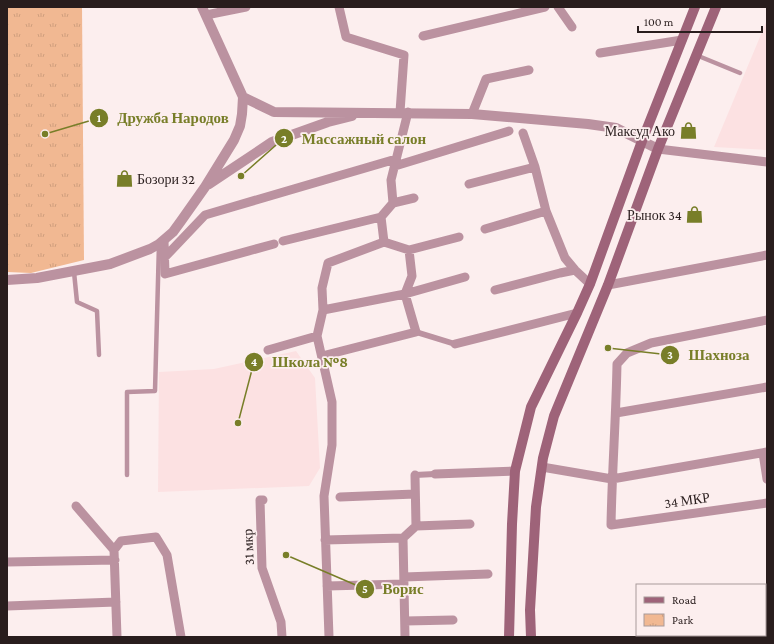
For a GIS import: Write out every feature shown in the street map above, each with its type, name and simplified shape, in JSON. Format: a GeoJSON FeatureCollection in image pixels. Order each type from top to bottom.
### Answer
{"type":"FeatureCollection","features":[{"type":"Feature","properties":{"kind":"main road"},"geometry":{"type":"LineString","coordinates":[[509,637],[512,524],[516,471],[531,407],[590,284],[642,141],[695,7]]}},
{"type":"Feature","properties":{"kind":"main road"},"geometry":{"type":"LineString","coordinates":[[532,637],[530,610],[535,515],[542,466],[554,416],[608,285],[658,149],[716,7]]}},
{"type":"Feature","properties":{"kind":"street"},"geometry":{"type":"LineString","coordinates":[[7,280],[37,278],[110,264],[150,249],[162,242],[173,232],[205,187],[234,140],[240,126],[243,97],[204,11],[246,7]]}},
{"type":"Feature","properties":{"kind":"street"},"geometry":{"type":"LineString","coordinates":[[339,7],[346,37],[404,55],[404,112],[396,162],[391,180],[393,203]]}},
{"type":"Feature","properties":{"kind":"street"},"geometry":{"type":"LineString","coordinates":[[423,36],[545,7]]}},
{"type":"Feature","properties":{"kind":"street"},"geometry":{"type":"LineString","coordinates":[[558,7],[572,27]]}},
{"type":"Feature","properties":{"kind":"street"},"geometry":{"type":"LineString","coordinates":[[600,53],[682,40]]}},
{"type":"Feature","properties":{"kind":"street"},"geometry":{"type":"LineString","coordinates":[[472,114],[486,79],[529,70]]}},
{"type":"Feature","properties":{"kind":"street"},"geometry":{"type":"LineString","coordinates":[[243,97],[274,112],[404,112],[472,114],[588,124],[616,128],[658,149],[767,162]]}},
{"type":"Feature","properties":{"kind":"street"},"geometry":{"type":"LineString","coordinates":[[205,187],[272,142],[328,122],[350,116],[404,112]]}},
{"type":"Feature","properties":{"kind":"street"},"geometry":{"type":"LineString","coordinates":[[165,257],[204,215],[509,132]]}},
{"type":"Feature","properties":{"kind":"street"},"geometry":{"type":"LineString","coordinates":[[523,133],[535,167],[546,211],[565,258],[590,284]]}},
{"type":"Feature","properties":{"kind":"street"},"geometry":{"type":"LineString","coordinates":[[469,184],[535,167]]}},
{"type":"Feature","properties":{"kind":"street"},"geometry":{"type":"LineString","coordinates":[[162,242],[165,257],[165,274],[278,242],[381,217],[393,203],[414,198]]}},
{"type":"Feature","properties":{"kind":"street"},"geometry":{"type":"LineString","coordinates":[[485,229],[546,211]]}},
{"type":"Feature","properties":{"kind":"street"},"geometry":{"type":"LineString","coordinates":[[381,217],[384,242]]}},
{"type":"Feature","properties":{"kind":"street"},"geometry":{"type":"LineString","coordinates":[[329,637],[324,496],[332,445],[332,402],[317,336],[323,310],[322,288],[328,263],[384,242],[409,250],[459,236]]}},
{"type":"Feature","properties":{"kind":"street"},"geometry":{"type":"LineString","coordinates":[[409,250],[412,276],[405,294],[416,332]]}},
{"type":"Feature","properties":{"kind":"street"},"geometry":{"type":"LineString","coordinates":[[608,285],[767,255]]}},
{"type":"Feature","properties":{"kind":"street"},"geometry":{"type":"LineString","coordinates":[[495,290],[575,270]]}},
{"type":"Feature","properties":{"kind":"street"},"geometry":{"type":"LineString","coordinates":[[323,310],[405,294],[465,277]]}},
{"type":"Feature","properties":{"kind":"street"},"geometry":{"type":"LineString","coordinates":[[322,356],[416,332],[455,344],[577,313]]}},
{"type":"Feature","properties":{"kind":"street"},"geometry":{"type":"LineString","coordinates":[[612,479],[617,364],[627,353],[651,343],[767,320]]}},
{"type":"Feature","properties":{"kind":"street"},"geometry":{"type":"LineString","coordinates":[[268,350],[317,336]]}},
{"type":"Feature","properties":{"kind":"street"},"geometry":{"type":"LineString","coordinates":[[616,413],[767,387]]}},
{"type":"Feature","properties":{"kind":"street"},"geometry":{"type":"LineString","coordinates":[[542,466],[612,479],[765,452],[767,479]]}},
{"type":"Feature","properties":{"kind":"street"},"geometry":{"type":"LineString","coordinates":[[416,526],[415,475],[516,471]]}},
{"type":"Feature","properties":{"kind":"street","name":"34 МКР"},"geometry":{"type":"LineString","coordinates":[[612,479],[611,525],[767,503]]}},
{"type":"Feature","properties":{"kind":"street"},"geometry":{"type":"LineString","coordinates":[[340,496],[415,494]]}},
{"type":"Feature","properties":{"kind":"street","name":"31 мкр"},"geometry":{"type":"LineString","coordinates":[[262,500],[262,568],[281,622],[282,637]]}},
{"type":"Feature","properties":{"kind":"street"},"geometry":{"type":"LineString","coordinates":[[76,506],[114,550],[117,637]]}},
{"type":"Feature","properties":{"kind":"street"},"geometry":{"type":"LineString","coordinates":[[325,540],[403,538],[416,526],[470,524]]}},
{"type":"Feature","properties":{"kind":"street"},"geometry":{"type":"LineString","coordinates":[[114,550],[121,542],[156,537],[166,555],[181,637]]}},
{"type":"Feature","properties":{"kind":"street"},"geometry":{"type":"LineString","coordinates":[[403,538],[405,637]]}},
{"type":"Feature","properties":{"kind":"street"},"geometry":{"type":"LineString","coordinates":[[7,562],[115,560]]}},
{"type":"Feature","properties":{"kind":"street"},"geometry":{"type":"LineString","coordinates":[[327,586],[488,574]]}},
{"type":"Feature","properties":{"kind":"street"},"geometry":{"type":"LineString","coordinates":[[7,606],[116,602]]}},
{"type":"Feature","properties":{"kind":"street"},"geometry":{"type":"LineString","coordinates":[[405,621],[453,620]]}},
{"type":"Feature","properties":{"kind":"lane"},"geometry":{"type":"LineString","coordinates":[[696,55],[740,73]]}},
{"type":"Feature","properties":{"kind":"lane"},"geometry":{"type":"LineString","coordinates":[[127,475],[127,392],[155,391],[162,242]]}},
{"type":"Feature","properties":{"kind":"lane"},"geometry":{"type":"LineString","coordinates":[[74,272],[77,302],[97,311],[99,355]]}},
{"type":"Feature","properties":{"kind":"shaded area"},"geometry":{"type":"Polygon","coordinates":[[[767,20],[767,150],[714,147],[767,20]]]}},
{"type":"Feature","properties":{"kind":"shaded area"},"geometry":{"type":"Polygon","coordinates":[[[296,351],[315,378],[320,468],[309,486],[158,492],[159,372],[214,369],[296,351]]]}},
{"type":"Feature","properties":{"kind":"green space"},"geometry":{"type":"Polygon","coordinates":[[[7,7],[82,7],[84,260],[31,273],[7,272],[7,7]]]}},
{"type":"Feature","properties":{"kind":"place","name":"Максуд Ако"},"geometry":{"type":"Point","coordinates":[688,131]}},
{"type":"Feature","properties":{"kind":"place","name":"Дружба Народов"},"geometry":{"type":"Point","coordinates":[45,134]}},
{"type":"Feature","properties":{"kind":"place","name":"Массажный салон"},"geometry":{"type":"Point","coordinates":[241,176]}},
{"type":"Feature","properties":{"kind":"place","name":"Бозори 32"},"geometry":{"type":"Point","coordinates":[124,179]}},
{"type":"Feature","properties":{"kind":"place","name":"Рынок 34"},"geometry":{"type":"Point","coordinates":[695,215]}},
{"type":"Feature","properties":{"kind":"place","name":"Шахноза"},"geometry":{"type":"Point","coordinates":[608,348]}},
{"type":"Feature","properties":{"kind":"place","name":"Школа №8"},"geometry":{"type":"Point","coordinates":[238,423]}},
{"type":"Feature","properties":{"kind":"place","name":"Ворис"},"geometry":{"type":"Point","coordinates":[286,555]}}]}
